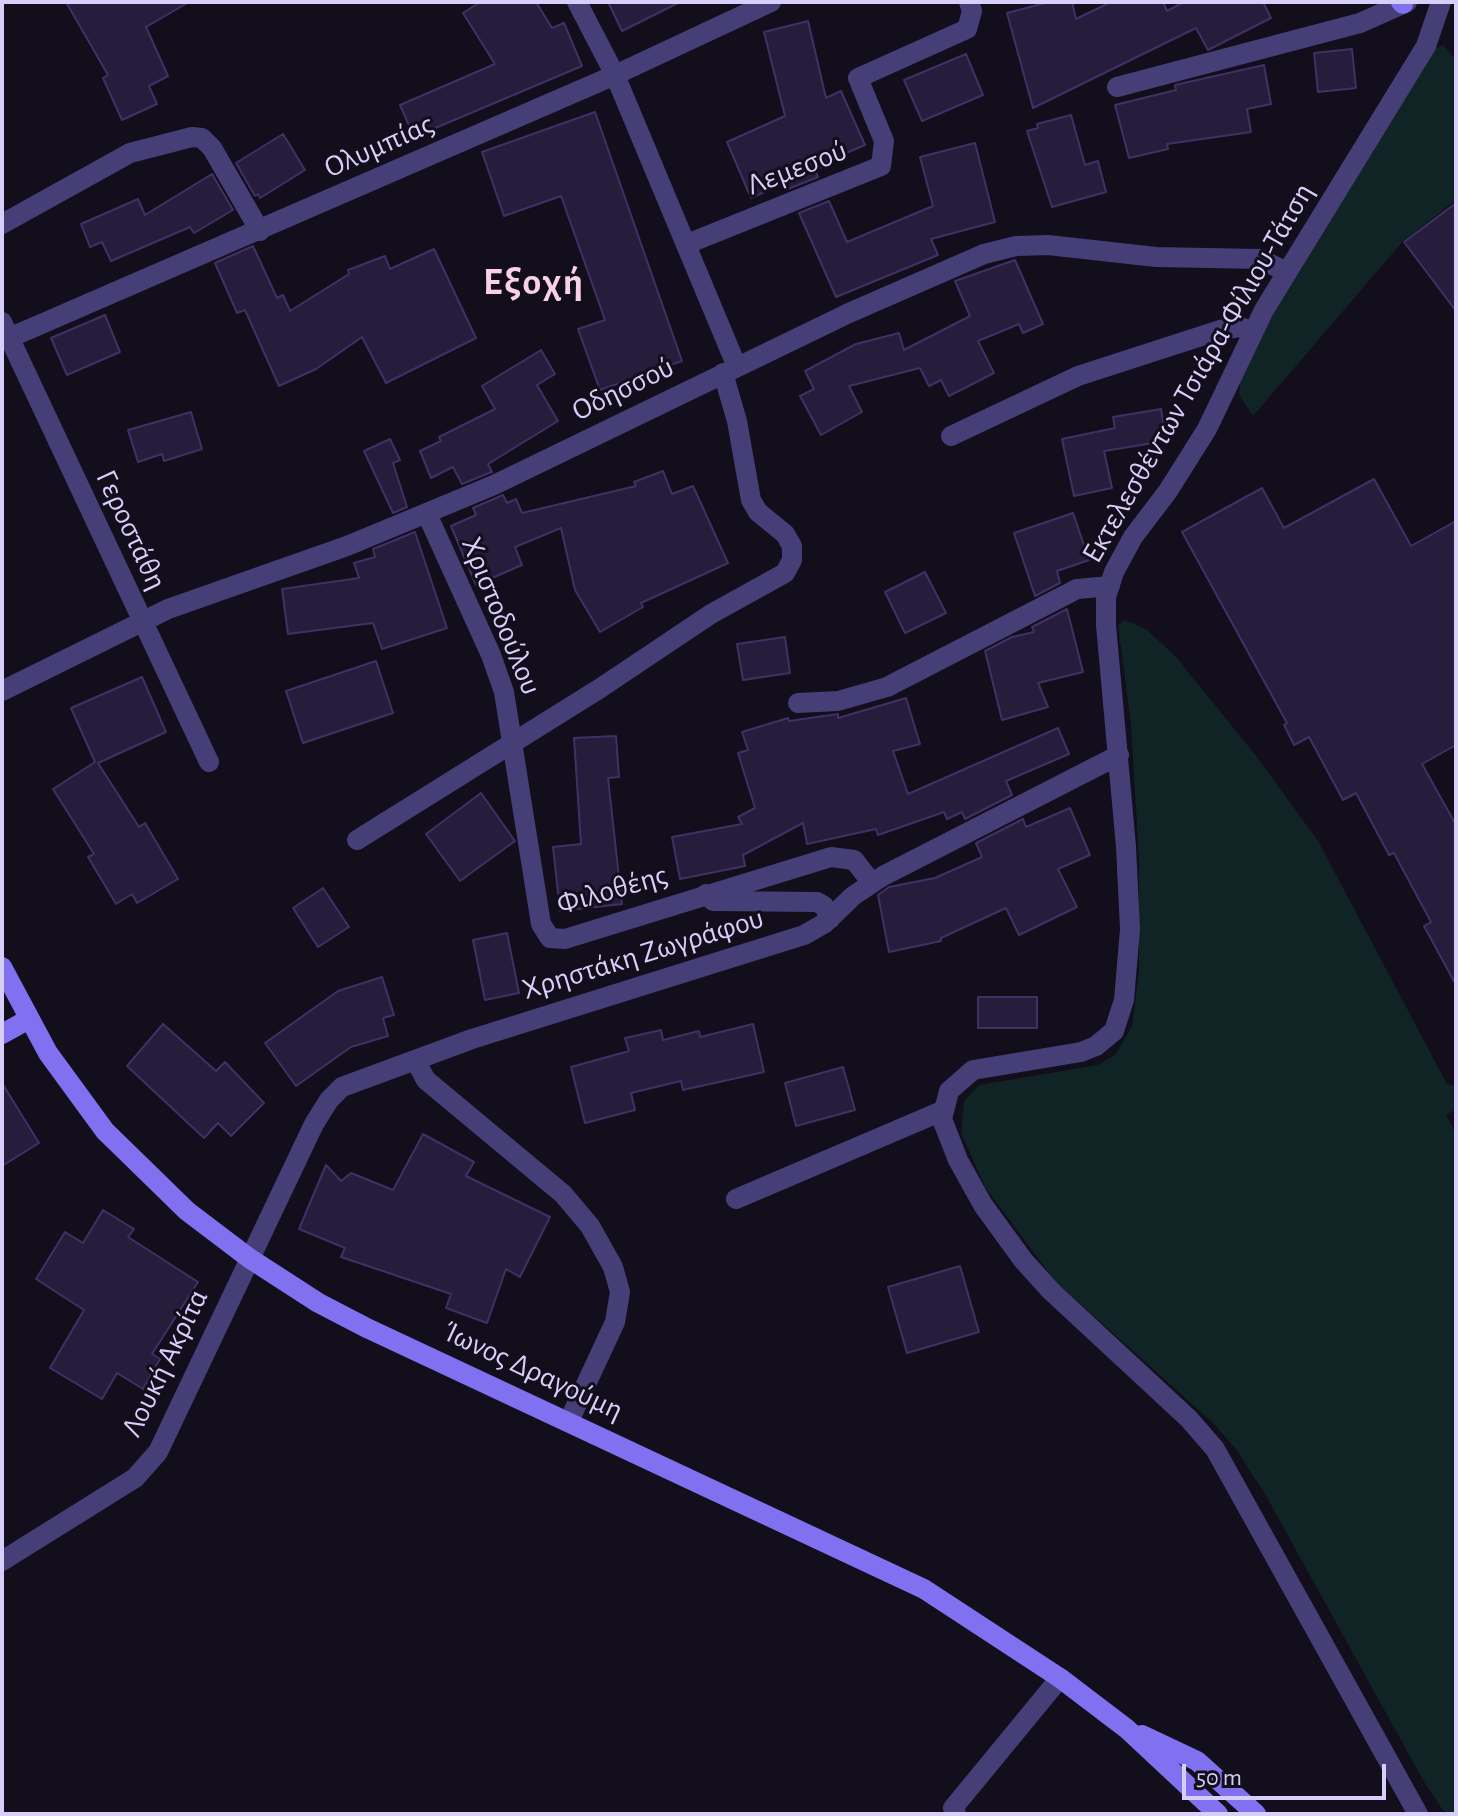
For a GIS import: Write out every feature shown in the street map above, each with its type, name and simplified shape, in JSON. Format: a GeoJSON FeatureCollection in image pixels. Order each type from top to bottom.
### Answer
{"type":"FeatureCollection","features":[{"type":"Feature","properties":{"kind":"main road","name":"Ίωνος Δραγούμη"},"geometry":{"type":"LineString","coordinates":[[2,967],[66,1081],[105,1131],[187,1211],[249,1258],[338,1313],[900,1576],[960,1611],[1060,1678],[1127,1729]]}},
{"type":"Feature","properties":{"kind":"main road"},"geometry":{"type":"LineString","coordinates":[[2,1034],[29,1019]]}},
{"type":"Feature","properties":{"kind":"main road"},"geometry":{"type":"LineString","coordinates":[[1127,1729],[1218,1814]]}},
{"type":"Feature","properties":{"kind":"main road"},"geometry":{"type":"LineString","coordinates":[[1127,1729],[1197,1761],[1256,1814]]}},
{"type":"Feature","properties":{"kind":"street"},"geometry":{"type":"LineString","coordinates":[[357,840],[514,743],[711,614],[776,579],[790,567],[790,540],[758,512],[751,500],[730,370],[687,244],[615,75],[577,2]]}},
{"type":"Feature","properties":{"kind":"street","name":"Ολυμπίας"},"geometry":{"type":"LineString","coordinates":[[5,330],[260,231],[615,75],[771,2]]}},
{"type":"Feature","properties":{"kind":"street","name":"Λεμεσού"},"geometry":{"type":"LineString","coordinates":[[687,244],[881,166],[884,141],[858,78],[967,29],[972,11],[969,2]]}},
{"type":"Feature","properties":{"kind":"street"},"geometry":{"type":"LineString","coordinates":[[1117,87],[1360,23],[1404,3]]}},
{"type":"Feature","properties":{"kind":"street","name":"Εκτελεσθέντων Τσιάρα-Φίλιου-Τάτση"},"geometry":{"type":"LineString","coordinates":[[942,1111],[945,1097],[957,1080],[973,1070],[1081,1052],[1096,1046],[1114,1031],[1124,1000],[1130,929],[1119,755],[1106,625],[1110,586],[1133,537],[1174,482],[1207,429],[1253,331],[1287,272],[1426,46],[1440,5]]}},
{"type":"Feature","properties":{"kind":"street"},"geometry":{"type":"LineString","coordinates":[[2,224],[130,153],[192,137],[202,138],[212,148],[260,231]]}},
{"type":"Feature","properties":{"kind":"street","name":"Οδησσού"},"geometry":{"type":"LineString","coordinates":[[2,691],[140,622],[427,514],[494,485],[926,277],[984,254],[1016,246],[1048,245],[1177,258],[1249,258],[1287,272]]}},
{"type":"Feature","properties":{"kind":"street"},"geometry":{"type":"LineString","coordinates":[[951,436],[1078,376],[1220,330],[1240,327],[1253,331]]}},
{"type":"Feature","properties":{"kind":"street","name":"Γεροστάθη"},"geometry":{"type":"LineString","coordinates":[[5,330],[140,622],[209,762]]}},
{"type":"Feature","properties":{"kind":"street","name":"Χριστοδούλου"},"geometry":{"type":"LineString","coordinates":[[427,514],[491,655],[508,706],[514,743]]}},
{"type":"Feature","properties":{"kind":"street"},"geometry":{"type":"LineString","coordinates":[[798,703],[838,701],[887,687],[1064,595],[1084,588],[1110,586]]}},
{"type":"Feature","properties":{"kind":"street","name":"Φιλοθέης"},"geometry":{"type":"LineString","coordinates":[[514,743],[541,924],[550,938],[565,939],[838,856],[858,863],[872,883]]}},
{"type":"Feature","properties":{"kind":"street","name":"Χρηστάκη Ζωγράφου"},"geometry":{"type":"LineString","coordinates":[[249,1258],[314,1124],[329,1100],[342,1087],[415,1060],[804,935],[830,919],[872,883],[1119,755]]}},
{"type":"Feature","properties":{"kind":"street"},"geometry":{"type":"LineString","coordinates":[[706,894],[713,901],[817,902],[824,906],[830,919]]}},
{"type":"Feature","properties":{"kind":"street"},"geometry":{"type":"LineString","coordinates":[[415,1060],[426,1080],[563,1194],[590,1226],[613,1267],[620,1292],[615,1322],[569,1421]]}},
{"type":"Feature","properties":{"kind":"street"},"geometry":{"type":"LineString","coordinates":[[736,1199],[942,1111],[947,1137],[958,1160],[983,1205],[1023,1260],[1051,1291],[1189,1419],[1215,1449],[1408,1811]]}},
{"type":"Feature","properties":{"kind":"street","name":"Λουκή Ακρίτα"},"geometry":{"type":"LineString","coordinates":[[2,1561],[116,1491],[146,1467],[171,1426],[249,1258]]}},
{"type":"Feature","properties":{"kind":"street"},"geometry":{"type":"LineString","coordinates":[[956,1814],[953,1808],[1060,1678]]}},
{"type":"Feature","properties":{"kind":"green space"},"geometry":{"type":"Polygon","coordinates":[[[1443,45],[1456,60],[1456,200],[1403,241],[1253,416],[1239,394],[1241,374],[1299,266],[1434,49],[1443,45]]]}},
{"type":"Feature","properties":{"kind":"green space"},"geometry":{"type":"Polygon","coordinates":[[[1124,620],[1146,629],[1176,657],[1257,757],[1318,841],[1447,1084],[1456,1086],[1456,1109],[1446,1115],[1456,1135],[1456,1814],[1448,1814],[1442,1809],[1423,1780],[1265,1494],[1236,1449],[1214,1424],[1054,1280],[985,1187],[961,1133],[964,1101],[979,1085],[1098,1065],[1116,1054],[1132,1026],[1139,972],[1139,859],[1131,724],[1118,625],[1124,620]]]}},
{"type":"Feature","properties":{"kind":"building"},"geometry":{"type":"Polygon","coordinates":[[[66,2],[189,2],[146,27],[168,76],[149,86],[157,104],[122,120],[103,78],[108,75],[66,2]]]}},
{"type":"Feature","properties":{"kind":"building"},"geometry":{"type":"Polygon","coordinates":[[[480,2],[536,2],[552,28],[564,23],[582,66],[414,137],[400,105],[495,64],[463,13],[480,2]]]}},
{"type":"Feature","properties":{"kind":"building"},"geometry":{"type":"Polygon","coordinates":[[[608,2],[680,2],[622,31],[608,2]]]}},
{"type":"Feature","properties":{"kind":"building"},"geometry":{"type":"Polygon","coordinates":[[[1049,2],[1072,2],[1076,19],[1111,2],[1163,2],[1167,11],[1184,2],[1263,2],[1271,18],[1208,50],[1196,28],[1033,108],[1007,13],[1049,2]]]}},
{"type":"Feature","properties":{"kind":"building"},"geometry":{"type":"Polygon","coordinates":[[[808,21],[826,98],[841,91],[865,145],[827,161],[828,164],[815,170],[818,177],[788,189],[785,183],[751,198],[727,142],[785,116],[764,32],[808,21]]]}},
{"type":"Feature","properties":{"kind":"building"},"geometry":{"type":"Polygon","coordinates":[[[1352,49],[1356,88],[1318,92],[1314,53],[1352,49]]]}},
{"type":"Feature","properties":{"kind":"building"},"geometry":{"type":"Polygon","coordinates":[[[966,54],[983,95],[922,121],[904,80],[966,54]]]}},
{"type":"Feature","properties":{"kind":"building"},"geometry":{"type":"Polygon","coordinates":[[[1264,65],[1271,104],[1247,109],[1251,132],[1167,144],[1168,149],[1129,158],[1115,105],[1176,90],[1175,85],[1264,65]]]}},
{"type":"Feature","properties":{"kind":"building"},"geometry":{"type":"Polygon","coordinates":[[[595,112],[682,361],[600,390],[578,329],[605,320],[561,196],[504,216],[482,152],[595,112]]]}},
{"type":"Feature","properties":{"kind":"building"},"geometry":{"type":"Polygon","coordinates":[[[1071,115],[1085,165],[1098,161],[1106,192],[1052,207],[1027,131],[1038,128],[1037,124],[1071,115]]]}},
{"type":"Feature","properties":{"kind":"building"},"geometry":{"type":"Polygon","coordinates":[[[283,134],[305,170],[260,198],[258,194],[255,196],[236,163],[283,134]]]}},
{"type":"Feature","properties":{"kind":"building"},"geometry":{"type":"Polygon","coordinates":[[[975,143],[995,222],[931,239],[938,255],[836,297],[799,213],[829,201],[847,242],[933,206],[920,157],[975,143]]]}},
{"type":"Feature","properties":{"kind":"building"},"geometry":{"type":"Polygon","coordinates":[[[212,174],[233,210],[194,233],[190,227],[111,261],[102,242],[90,247],[81,224],[138,199],[145,215],[212,174]]]}},
{"type":"Feature","properties":{"kind":"building"},"geometry":{"type":"Polygon","coordinates":[[[1456,203],[1456,311],[1404,242],[1456,203]]]}},
{"type":"Feature","properties":{"kind":"building"},"geometry":{"type":"Polygon","coordinates":[[[253,246],[277,298],[283,295],[290,311],[349,274],[348,270],[385,256],[390,269],[434,249],[476,338],[386,383],[362,337],[316,369],[279,386],[245,310],[237,313],[215,263],[253,246]]]}},
{"type":"Feature","properties":{"kind":"building"},"geometry":{"type":"Polygon","coordinates":[[[1015,260],[1043,324],[1023,333],[1019,324],[978,341],[994,373],[949,396],[941,380],[929,386],[920,368],[849,386],[862,412],[821,435],[800,396],[814,389],[805,371],[856,344],[899,333],[904,350],[970,316],[955,281],[1015,260]]]}},
{"type":"Feature","properties":{"kind":"building"},"geometry":{"type":"Polygon","coordinates":[[[105,315],[120,352],[67,375],[51,338],[105,315]]]}},
{"type":"Feature","properties":{"kind":"building"},"geometry":{"type":"Polygon","coordinates":[[[541,350],[555,374],[537,385],[558,421],[488,464],[492,472],[462,484],[453,467],[431,478],[420,451],[441,441],[439,437],[495,409],[482,386],[541,350]]]}},
{"type":"Feature","properties":{"kind":"building"},"geometry":{"type":"Polygon","coordinates":[[[1161,409],[1166,441],[1104,451],[1112,488],[1074,496],[1062,439],[1115,428],[1113,417],[1161,409]]]}},
{"type":"Feature","properties":{"kind":"building"},"geometry":{"type":"Polygon","coordinates":[[[191,412],[202,449],[164,461],[162,454],[138,462],[128,430],[191,412]]]}},
{"type":"Feature","properties":{"kind":"building"},"geometry":{"type":"Polygon","coordinates":[[[390,439],[400,460],[393,463],[407,507],[393,513],[364,451],[390,439]]]}},
{"type":"Feature","properties":{"kind":"building"},"geometry":{"type":"Polygon","coordinates":[[[663,471],[672,494],[693,486],[728,563],[641,603],[643,607],[600,632],[575,590],[561,528],[515,547],[522,565],[476,585],[451,526],[476,515],[473,508],[503,495],[507,503],[516,499],[522,513],[636,486],[634,482],[663,471]]]}},
{"type":"Feature","properties":{"kind":"building"},"geometry":{"type":"Polygon","coordinates":[[[1374,479],[1411,546],[1456,521],[1456,745],[1422,764],[1456,825],[1456,985],[1424,926],[1431,922],[1394,853],[1389,855],[1356,793],[1343,800],[1309,737],[1294,745],[1284,725],[1287,723],[1182,532],[1262,488],[1284,528],[1374,479]]]}},
{"type":"Feature","properties":{"kind":"building"},"geometry":{"type":"Polygon","coordinates":[[[1073,513],[1089,560],[1057,571],[1060,583],[1035,596],[1014,533],[1073,513]]]}},
{"type":"Feature","properties":{"kind":"building"},"geometry":{"type":"Polygon","coordinates":[[[415,532],[447,628],[382,649],[373,623],[288,634],[282,589],[359,578],[354,563],[375,557],[373,549],[415,532]]]}},
{"type":"Feature","properties":{"kind":"building"},"geometry":{"type":"Polygon","coordinates":[[[925,572],[946,613],[905,633],[885,592],[925,572]]]}},
{"type":"Feature","properties":{"kind":"building"},"geometry":{"type":"Polygon","coordinates":[[[1067,609],[1083,672],[1038,683],[1048,707],[1002,720],[985,651],[1012,637],[1034,632],[1032,627],[1067,609]]]}},
{"type":"Feature","properties":{"kind":"building"},"geometry":{"type":"Polygon","coordinates":[[[785,637],[790,673],[743,680],[737,644],[785,637]]]}},
{"type":"Feature","properties":{"kind":"building"},"geometry":{"type":"Polygon","coordinates":[[[376,661],[393,713],[303,743],[286,691],[376,661]]]}},
{"type":"Feature","properties":{"kind":"building"},"geometry":{"type":"Polygon","coordinates":[[[142,677],[166,732],[98,763],[139,827],[145,823],[178,879],[137,903],[132,894],[116,904],[88,857],[94,854],[53,789],[95,762],[71,708],[142,677]]]}},
{"type":"Feature","properties":{"kind":"building"},"geometry":{"type":"Polygon","coordinates":[[[906,698],[920,744],[893,751],[908,794],[1058,728],[1069,754],[1006,781],[1012,795],[965,819],[962,812],[947,819],[944,812],[878,835],[876,829],[807,844],[803,823],[743,855],[745,866],[680,879],[672,837],[742,824],[738,817],[755,808],[738,753],[748,750],[742,732],[788,718],[789,721],[838,714],[838,718],[906,698]]]}},
{"type":"Feature","properties":{"kind":"building"},"geometry":{"type":"Polygon","coordinates":[[[616,736],[619,777],[608,778],[622,904],[560,911],[553,847],[581,844],[574,738],[616,736]]]}},
{"type":"Feature","properties":{"kind":"building"},"geometry":{"type":"Polygon","coordinates":[[[481,793],[515,841],[460,881],[426,834],[481,793]]]}},
{"type":"Feature","properties":{"kind":"building"},"geometry":{"type":"Polygon","coordinates":[[[1070,808],[1090,855],[1058,869],[1077,907],[1019,935],[1006,908],[941,938],[941,941],[889,952],[878,895],[889,887],[935,878],[982,857],[976,843],[1023,819],[1026,827],[1070,808]]]}},
{"type":"Feature","properties":{"kind":"building"},"geometry":{"type":"Polygon","coordinates":[[[323,888],[349,927],[318,947],[293,908],[323,888]]]}},
{"type":"Feature","properties":{"kind":"building"},"geometry":{"type":"Polygon","coordinates":[[[507,933],[519,993],[485,1000],[473,940],[507,933]]]}},
{"type":"Feature","properties":{"kind":"building"},"geometry":{"type":"Polygon","coordinates":[[[382,977],[394,1015],[383,1018],[388,1036],[351,1047],[296,1086],[265,1043],[338,991],[382,977]]]}},
{"type":"Feature","properties":{"kind":"building"},"geometry":{"type":"Polygon","coordinates":[[[978,997],[1037,997],[1037,1028],[978,1028],[978,997]]]}},
{"type":"Feature","properties":{"kind":"building"},"geometry":{"type":"Polygon","coordinates":[[[163,1024],[216,1071],[225,1062],[264,1103],[231,1136],[218,1123],[204,1138],[127,1066],[163,1024]]]}},
{"type":"Feature","properties":{"kind":"building"},"geometry":{"type":"Polygon","coordinates":[[[753,1024],[764,1072],[683,1090],[681,1081],[631,1093],[635,1110],[585,1123],[571,1067],[629,1051],[625,1038],[661,1030],[663,1040],[699,1031],[700,1037],[753,1024]]]}},
{"type":"Feature","properties":{"kind":"building"},"geometry":{"type":"Polygon","coordinates":[[[843,1067],[855,1110],[796,1126],[785,1083],[843,1067]]]}},
{"type":"Feature","properties":{"kind":"building"},"geometry":{"type":"Polygon","coordinates":[[[2,1083],[39,1143],[2,1166],[2,1083]]]}},
{"type":"Feature","properties":{"kind":"building"},"geometry":{"type":"Polygon","coordinates":[[[423,1134],[474,1162],[466,1176],[550,1217],[520,1277],[506,1269],[487,1323],[446,1308],[451,1294],[341,1257],[345,1248],[299,1229],[326,1165],[341,1181],[351,1173],[393,1190],[423,1134]]]}},
{"type":"Feature","properties":{"kind":"building"},"geometry":{"type":"Polygon","coordinates":[[[103,1210],[134,1229],[128,1237],[198,1282],[152,1354],[160,1359],[143,1389],[117,1373],[102,1399],[50,1368],[84,1310],[36,1279],[65,1232],[83,1243],[103,1210]]]}},
{"type":"Feature","properties":{"kind":"building"},"geometry":{"type":"Polygon","coordinates":[[[960,1266],[979,1332],[907,1353],[888,1287],[960,1266]]]}},
{"type":"Feature","properties":{"kind":"district","name":"Εξοχή"},"geometry":{"type":"Point","coordinates":[534,283]}}]}
